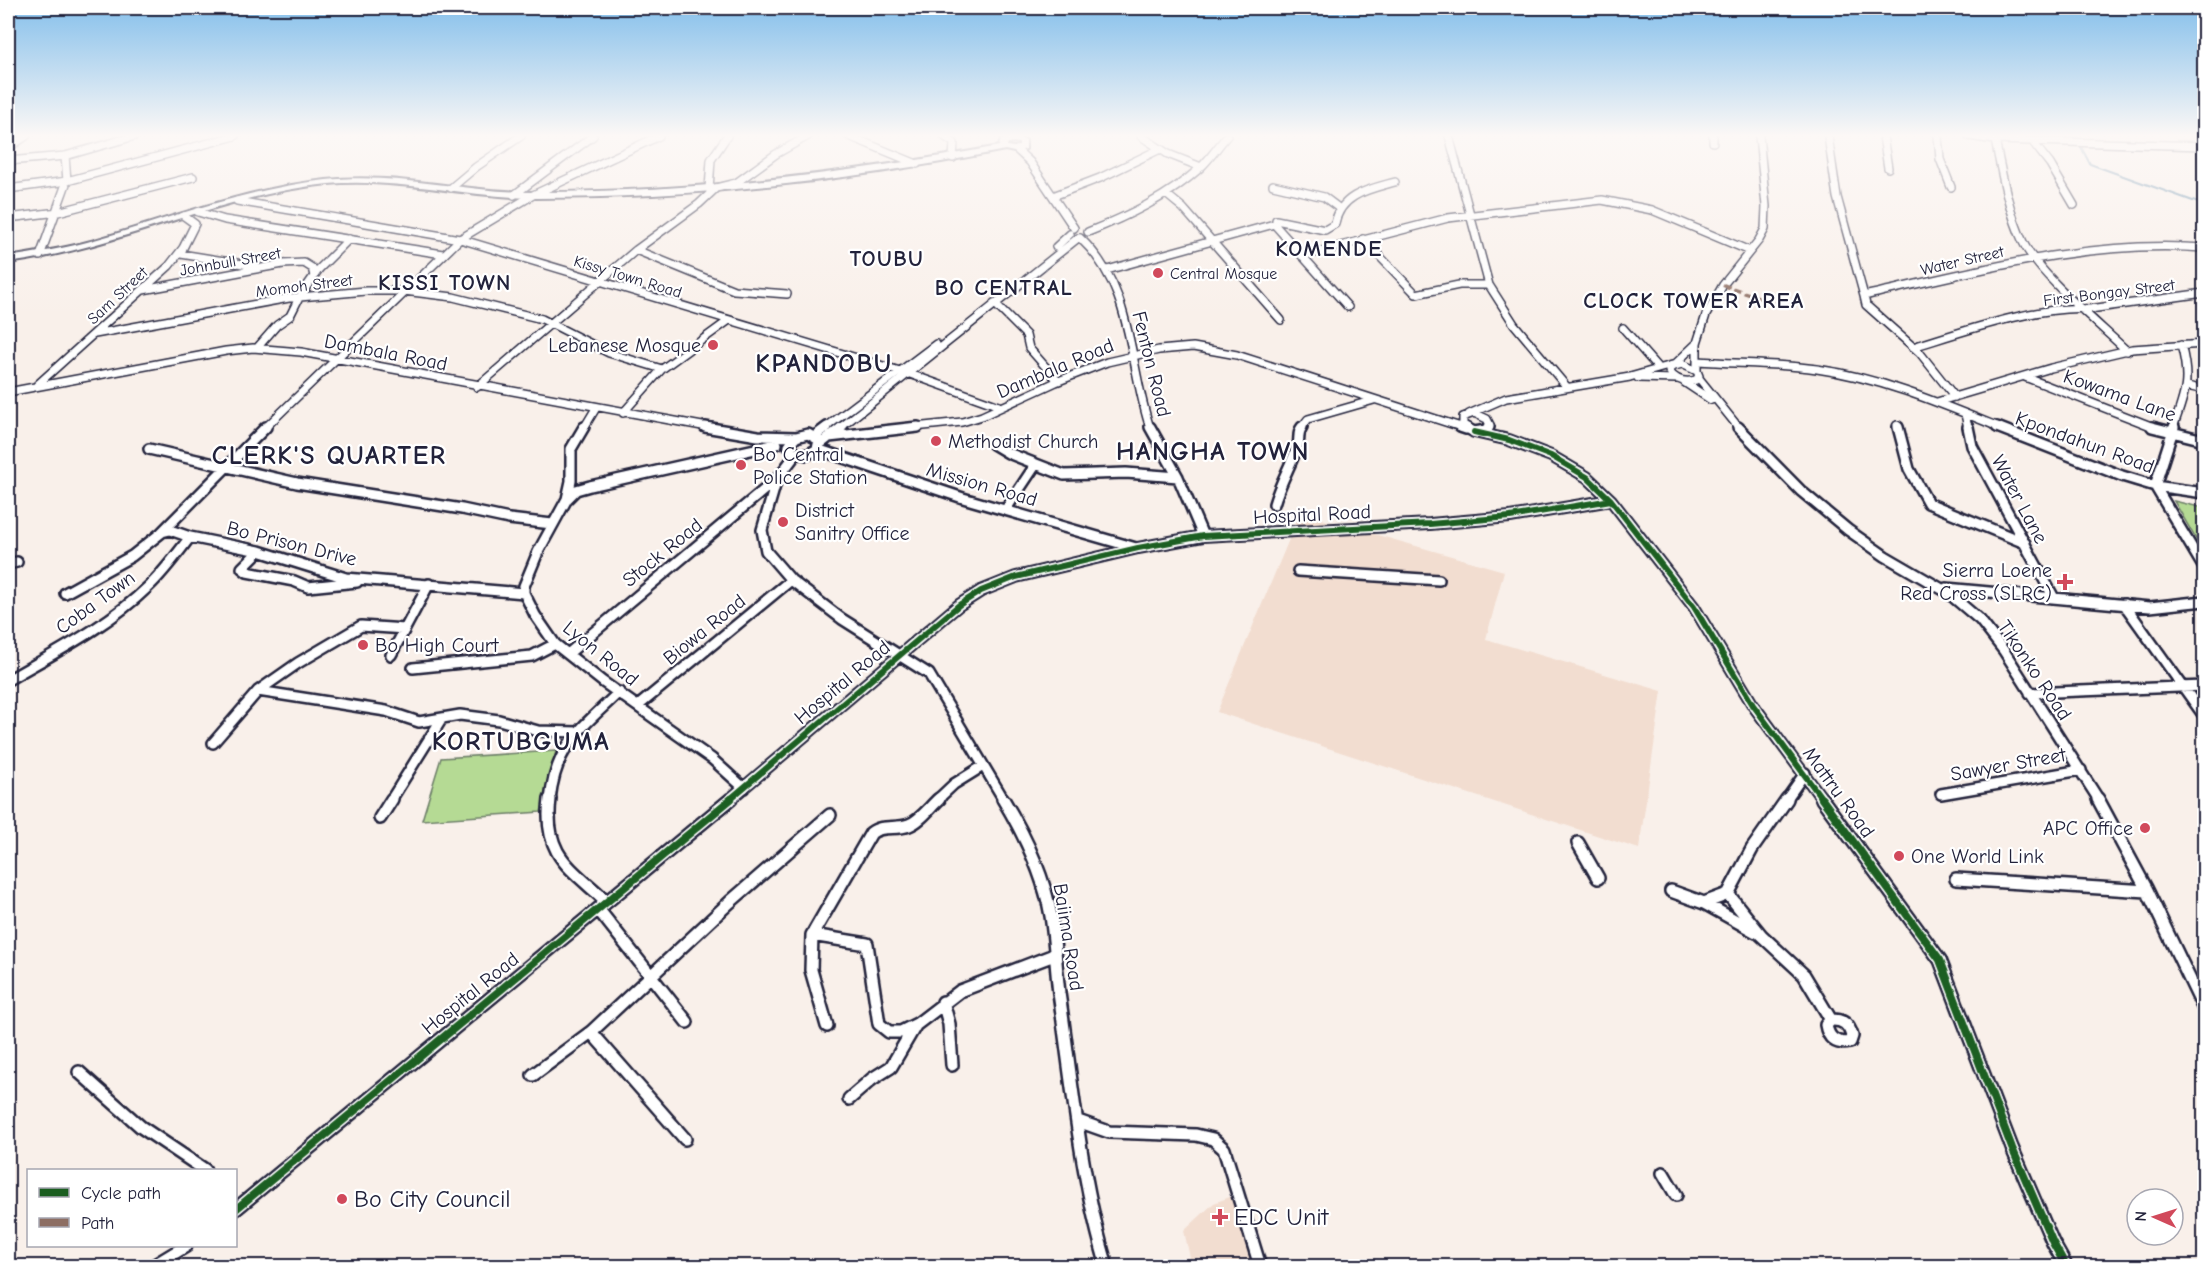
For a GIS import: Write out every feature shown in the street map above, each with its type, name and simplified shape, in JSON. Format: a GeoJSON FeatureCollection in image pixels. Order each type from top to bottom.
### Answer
{"type":"FeatureCollection","features":[{"type":"Feature","properties":{"kind":"main road"},"geometry":{"type":"LineString","coordinates":[[8,260],[40,256],[260,195]]}},
{"type":"Feature","properties":{"kind":"street"},"geometry":{"type":"LineString","coordinates":[[40,256],[63,195]]}},
{"type":"Feature","properties":{"kind":"street"},"geometry":{"type":"LineString","coordinates":[[8,218],[58,212],[122,195]]}},
{"type":"Feature","properties":{"kind":"street"},"geometry":{"type":"LineString","coordinates":[[65,593],[132,556],[161,533],[333,360],[443,254],[460,239],[532,195]]}},
{"type":"Feature","properties":{"kind":"street"},"geometry":{"type":"LineString","coordinates":[[477,387],[636,250],[699,204],[707,195]]}},
{"type":"Feature","properties":{"kind":"street"},"geometry":{"type":"LineString","coordinates":[[837,430],[1075,235],[1085,236],[1088,232],[1127,218],[1164,195]]}},
{"type":"Feature","properties":{"kind":"street"},"geometry":{"type":"LineString","coordinates":[[1168,195],[1183,208],[1214,242],[1281,320]]}},
{"type":"Feature","properties":{"kind":"street"},"geometry":{"type":"LineString","coordinates":[[1317,195],[1324,197],[1340,209]]}},
{"type":"Feature","properties":{"kind":"street"},"geometry":{"type":"LineString","coordinates":[[1107,270],[1214,242],[1275,222],[1325,230],[1335,224],[1335,216],[1347,200],[1357,195]]}},
{"type":"Feature","properties":{"kind":"street"},"geometry":{"type":"LineString","coordinates":[[1465,195],[1489,285],[1514,324],[1566,386]]}},
{"type":"Feature","properties":{"kind":"street"},"geometry":{"type":"LineString","coordinates":[[1680,381],[1694,381],[1698,374],[1697,343],[1706,315],[1723,285],[1759,240],[1765,229],[1765,195]]}},
{"type":"Feature","properties":{"kind":"street"},"geometry":{"type":"LineString","coordinates":[[1838,195],[1846,237],[1866,305],[1913,346],[1957,406]]}},
{"type":"Feature","properties":{"kind":"street"},"geometry":{"type":"LineString","coordinates":[[2007,195],[2023,243],[2034,258],[2127,351]]}},
{"type":"Feature","properties":{"kind":"street"},"geometry":{"type":"LineString","coordinates":[[2068,195],[2074,205]]}},
{"type":"Feature","properties":{"kind":"street","name":"Fenton Road"},"geometry":{"type":"LineString","coordinates":[[1053,196],[1075,235],[1093,250],[1107,270],[1118,292],[1152,433],[1178,477],[1203,536]]}},
{"type":"Feature","properties":{"kind":"street","name":"Kissy Town Road"},"geometry":{"type":"LineString","coordinates":[[237,201],[460,239],[906,373],[1002,407]]}},
{"type":"Feature","properties":{"kind":"street"},"geometry":{"type":"LineString","coordinates":[[1302,256],[1431,221],[1590,201],[1612,201],[1652,210],[1750,251]]}},
{"type":"Feature","properties":{"kind":"street"},"geometry":{"type":"LineString","coordinates":[[198,212],[225,220],[443,254]]}},
{"type":"Feature","properties":{"kind":"street","name":"Sam Street"},"geometry":{"type":"LineString","coordinates":[[36,386],[169,266],[183,248],[195,224],[184,216]]}},
{"type":"Feature","properties":{"kind":"street"},"geometry":{"type":"LineString","coordinates":[[1275,222],[1348,307]]}},
{"type":"Feature","properties":{"kind":"street"},"geometry":{"type":"LineString","coordinates":[[797,437],[790,442],[789,448],[796,454],[809,454],[818,447],[822,435],[906,373],[994,303],[1082,228],[1088,232]]}},
{"type":"Feature","properties":{"kind":"street"},"geometry":{"type":"LineString","coordinates":[[257,348],[277,325],[290,316],[314,276],[349,239]]}},
{"type":"Feature","properties":{"kind":"street"},"geometry":{"type":"LineString","coordinates":[[1363,239],[1416,294],[1459,285],[1489,285]]}},
{"type":"Feature","properties":{"kind":"street","name":"Water Street"},"geometry":{"type":"LineString","coordinates":[[1864,296],[2034,258],[2135,248],[2177,246],[2205,248]]}},
{"type":"Feature","properties":{"kind":"street"},"geometry":{"type":"LineString","coordinates":[[183,248],[181,254],[262,267]]}},
{"type":"Feature","properties":{"kind":"street"},"geometry":{"type":"LineString","coordinates":[[636,250],[734,290],[787,294]]}},
{"type":"Feature","properties":{"kind":"street","name":"Johnbull Street"},"geometry":{"type":"LineString","coordinates":[[143,290],[262,267],[304,263],[312,268],[314,276]]}},
{"type":"Feature","properties":{"kind":"street","name":"Momoh Street"},"geometry":{"type":"LineString","coordinates":[[95,334],[300,296],[352,291],[404,291],[435,294],[552,322],[626,360],[662,369]]}},
{"type":"Feature","properties":{"kind":"street","name":"First Bongay Street"},"geometry":{"type":"LineString","coordinates":[[1913,346],[1993,323],[2073,307],[2090,309],[2205,293]]}},
{"type":"Feature","properties":{"kind":"street"},"geometry":{"type":"LineString","coordinates":[[994,303],[1026,335],[1029,348],[1058,381]]}},
{"type":"Feature","properties":{"kind":"street"},"geometry":{"type":"LineString","coordinates":[[623,414],[662,369],[728,321]]}},
{"type":"Feature","properties":{"kind":"street"},"geometry":{"type":"LineString","coordinates":[[1623,328],[1658,368]]}},
{"type":"Feature","properties":{"kind":"street"},"geometry":{"type":"LineString","coordinates":[[1697,343],[1673,365],[1670,372],[1718,405]]}},
{"type":"Feature","properties":{"kind":"street"},"geometry":{"type":"LineString","coordinates":[[1698,361],[1836,372],[1957,406],[2051,368],[2127,351],[2205,344]]}},
{"type":"Feature","properties":{"kind":"street"},"geometry":{"type":"LineString","coordinates":[[2181,345],[2187,368],[2187,386],[2155,486],[2205,567]]}},
{"type":"Feature","properties":{"kind":"street","name":"Dambala Road"},"geometry":{"type":"LineString","coordinates":[[8,392],[226,351],[257,348],[301,352],[333,360],[623,414],[758,436],[797,437],[962,422],[1002,407],[1096,365],[1132,354],[1188,347],[1210,349],[1436,417],[1470,431]]}},
{"type":"Feature","properties":{"kind":"street"},"geometry":{"type":"LineString","coordinates":[[1673,365],[1688,365],[1698,374],[1718,405]]}},
{"type":"Feature","properties":{"kind":"street","name":"Dambala Road"},"geometry":{"type":"LineString","coordinates":[[1436,417],[1466,416],[1498,400],[1566,386],[1630,377],[1673,365]]}},
{"type":"Feature","properties":{"kind":"street","name":"Dambala Road"},"geometry":{"type":"LineString","coordinates":[[1630,377],[1680,381]]}},
{"type":"Feature","properties":{"kind":"street","name":"Kowama Lane"},"geometry":{"type":"LineString","coordinates":[[2025,377],[2157,429],[2205,440]]}},
{"type":"Feature","properties":{"kind":"street"},"geometry":{"type":"LineString","coordinates":[[2187,386],[2205,390]]}},
{"type":"Feature","properties":{"kind":"street"},"geometry":{"type":"LineString","coordinates":[[1274,504],[1282,478],[1299,443],[1299,431],[1308,419],[1376,399]]}},
{"type":"Feature","properties":{"kind":"street"},"geometry":{"type":"LineString","coordinates":[[1488,420],[1479,414],[1466,416],[1461,423],[1470,431],[1487,430],[1488,420],[1498,400]]}},
{"type":"Feature","properties":{"kind":"street","name":"Kpondahun Road"},"geometry":{"type":"LineString","coordinates":[[1937,402],[1957,406],[2036,444],[2155,486],[2205,493]]}},
{"type":"Feature","properties":{"kind":"street","name":"Tikonko Road"},"geometry":{"type":"LineString","coordinates":[[1718,405],[1786,476],[1827,514],[1873,549],[1946,588],[1973,612],[1996,641],[2081,770],[2147,891],[2205,1009]]}},
{"type":"Feature","properties":{"kind":"street","name":"Water Lane"},"geometry":{"type":"LineString","coordinates":[[1957,406],[1972,446],[2054,598]]}},
{"type":"Feature","properties":{"kind":"street"},"geometry":{"type":"LineString","coordinates":[[567,499],[571,481],[571,449],[596,408]]}},
{"type":"Feature","properties":{"kind":"street","name":"Mattru Road"},"geometry":{"type":"LineString","coordinates":[[1488,420],[1509,440]]}},
{"type":"Feature","properties":{"kind":"street"},"geometry":{"type":"LineString","coordinates":[[1897,425],[1909,468],[1928,503],[2025,543]]}},
{"type":"Feature","properties":{"kind":"street","name":"Dambala Road"},"geometry":{"type":"LineString","coordinates":[[822,435],[837,430],[860,432]]}},
{"type":"Feature","properties":{"kind":"street","name":"Mattru Road"},"geometry":{"type":"LineString","coordinates":[[1470,431],[1509,440],[1551,456],[1579,471],[1611,500],[1694,607],[1747,695],[1940,960],[2012,1148],[2053,1243],[2066,1266]]}},
{"type":"Feature","properties":{"kind":"street","name":"Dambala Road"},"geometry":{"type":"LineString","coordinates":[[758,436],[789,448]]}},
{"type":"Feature","properties":{"kind":"street"},"geometry":{"type":"LineString","coordinates":[[524,593],[524,586],[552,524],[567,499],[576,490],[777,444]]}},
{"type":"Feature","properties":{"kind":"street"},"geometry":{"type":"LineString","coordinates":[[993,444],[1008,453],[1064,475],[1126,473],[1178,477]]}},
{"type":"Feature","properties":{"kind":"street","name":"Mission Road"},"geometry":{"type":"LineString","coordinates":[[818,447],[963,498],[1138,548]]}},
{"type":"Feature","properties":{"kind":"street"},"geometry":{"type":"LineString","coordinates":[[149,449],[297,483],[462,508],[509,519],[552,524]]}},
{"type":"Feature","properties":{"kind":"street"},"geometry":{"type":"LineString","coordinates":[[777,479],[796,454]]}},
{"type":"Feature","properties":{"kind":"street"},"geometry":{"type":"LineString","coordinates":[[1006,509],[1018,487],[1036,464]]}},
{"type":"Feature","properties":{"kind":"street","name":"Baiima Road"},"geometry":{"type":"LineString","coordinates":[[777,479],[767,507],[762,538],[766,551],[791,580],[842,619],[930,674],[1013,814],[1040,874],[1051,916],[1054,955],[1078,1121],[1098,1238],[1107,1266]]}},
{"type":"Feature","properties":{"kind":"street","name":"Stock Road"},"geometry":{"type":"LineString","coordinates":[[569,653],[777,479]]}},
{"type":"Feature","properties":{"kind":"street"},"geometry":{"type":"LineString","coordinates":[[571,481],[590,486]]}},
{"type":"Feature","properties":{"kind":"street","name":"Hospital Road"},"geometry":{"type":"LineString","coordinates":[[237,1206],[744,788],[959,605],[981,591],[1016,577],[1138,548],[1203,536],[1407,526],[1510,518],[1611,500]]}},
{"type":"Feature","properties":{"kind":"street"},"geometry":{"type":"LineString","coordinates":[[1989,529],[2017,527]]}},
{"type":"Feature","properties":{"kind":"street","name":"Bo Prison Drive"},"geometry":{"type":"LineString","coordinates":[[161,533],[170,530],[190,537],[258,551],[346,578],[524,593]]}},
{"type":"Feature","properties":{"kind":"street","name":"Coba Town"},"geometry":{"type":"LineString","coordinates":[[8,680],[79,638],[142,594],[190,537]]}},
{"type":"Feature","properties":{"kind":"street"},"geometry":{"type":"LineString","coordinates":[[258,551],[242,568],[247,572],[294,581],[308,587],[374,580]]}},
{"type":"Feature","properties":{"kind":"street"},"geometry":{"type":"LineString","coordinates":[[1298,571],[1438,580]]}},
{"type":"Feature","properties":{"kind":"street","name":"Biowa Road"},"geometry":{"type":"LineString","coordinates":[[638,706],[791,580]]}},
{"type":"Feature","properties":{"kind":"street"},"geometry":{"type":"LineString","coordinates":[[391,655],[429,584]]}},
{"type":"Feature","properties":{"kind":"street"},"geometry":{"type":"LineString","coordinates":[[1946,588],[2150,607],[2205,600]]}},
{"type":"Feature","properties":{"kind":"street","name":"Lyon Road"},"geometry":{"type":"LineString","coordinates":[[524,593],[535,615],[555,644],[603,682],[712,759],[744,788]]}},
{"type":"Feature","properties":{"kind":"street"},"geometry":{"type":"LineString","coordinates":[[2124,604],[2205,716]]}},
{"type":"Feature","properties":{"kind":"street"},"geometry":{"type":"LineString","coordinates":[[213,743],[258,691],[298,663],[361,626],[405,629]]}},
{"type":"Feature","properties":{"kind":"street"},"geometry":{"type":"LineString","coordinates":[[413,668],[532,656],[555,644]]}},
{"type":"Feature","properties":{"kind":"street"},"geometry":{"type":"LineString","coordinates":[[2030,693],[2205,686]]}},
{"type":"Feature","properties":{"kind":"street"},"geometry":{"type":"LineString","coordinates":[[258,691],[386,711],[419,722],[460,716],[499,720],[538,731],[579,732]]}},
{"type":"Feature","properties":{"kind":"street"},"geometry":{"type":"LineString","coordinates":[[619,692],[565,746],[553,780],[549,816],[551,842],[562,859],[602,905],[652,977],[687,1022]]}},
{"type":"Feature","properties":{"kind":"street"},"geometry":{"type":"LineString","coordinates":[[380,818],[441,720]]}},
{"type":"Feature","properties":{"kind":"street"},"geometry":{"type":"LineString","coordinates":[[827,1026],[808,958],[813,935],[871,833],[877,828],[907,826],[915,822],[954,784],[983,766]]}},
{"type":"Feature","properties":{"kind":"street","name":"Sawyer Street"},"geometry":{"type":"LineString","coordinates":[[1941,794],[2081,770]]}},
{"type":"Feature","properties":{"kind":"street"},"geometry":{"type":"LineString","coordinates":[[1704,903],[1728,894],[1752,849],[1805,773]]}},
{"type":"Feature","properties":{"kind":"street"},"geometry":{"type":"LineString","coordinates":[[533,1075],[591,1032],[730,902],[830,815]]}},
{"type":"Feature","properties":{"kind":"street"},"geometry":{"type":"LineString","coordinates":[[1578,843],[1598,878]]}},
{"type":"Feature","properties":{"kind":"street"},"geometry":{"type":"LineString","coordinates":[[1956,879],[2147,891]]}},
{"type":"Feature","properties":{"kind":"street"},"geometry":{"type":"LineString","coordinates":[[1671,891],[1704,903],[1761,935]]}},
{"type":"Feature","properties":{"kind":"street"},"geometry":{"type":"LineString","coordinates":[[1728,894],[1761,935],[1804,975],[1831,1020]]}},
{"type":"Feature","properties":{"kind":"street"},"geometry":{"type":"LineString","coordinates":[[813,935],[867,944],[879,1024],[889,1032],[900,1032],[916,1024],[943,1002],[960,992],[1054,955]]}},
{"type":"Feature","properties":{"kind":"street"},"geometry":{"type":"LineString","coordinates":[[943,1002],[949,1023],[952,1065]]}},
{"type":"Feature","properties":{"kind":"street"},"geometry":{"type":"LineString","coordinates":[[849,1099],[872,1078],[891,1068],[916,1024]]}},
{"type":"Feature","properties":{"kind":"street"},"geometry":{"type":"LineString","coordinates":[[591,1032],[685,1139]]}},
{"type":"Feature","properties":{"kind":"street"},"geometry":{"type":"LineString","coordinates":[[79,1072],[141,1127],[204,1169]]}},
{"type":"Feature","properties":{"kind":"street"},"geometry":{"type":"LineString","coordinates":[[1078,1121],[1109,1132],[1196,1135],[1213,1138],[1224,1149],[1260,1266]]}},
{"type":"Feature","properties":{"kind":"street"},"geometry":{"type":"LineString","coordinates":[[1663,1173],[1676,1195]]}},
{"type":"Feature","properties":{"kind":"street"},"geometry":{"type":"LineString","coordinates":[[153,1266],[183,1247]]}},
{"type":"Feature","properties":{"kind":"shaded area"},"geometry":{"type":"Polygon","coordinates":[[[1300,513],[1504,571],[1486,639],[1662,691],[1639,849],[1217,712],[1300,513]]]}},
{"type":"Feature","properties":{"kind":"shaded area","name":"EDC Unit"},"geometry":{"type":"Polygon","coordinates":[[[1235,1195],[1258,1266],[1192,1266],[1184,1231],[1214,1203],[1235,1195]]]}},
{"type":"Feature","properties":{"kind":"green space"},"geometry":{"type":"Polygon","coordinates":[[[2174,501],[2204,508],[2204,553],[2174,501]]]}},
{"type":"Feature","properties":{"kind":"green space"},"geometry":{"type":"Polygon","coordinates":[[[556,751],[541,812],[422,820],[441,758],[556,751]]]}},
{"type":"Feature","properties":{"kind":"waterway"},"geometry":{"type":"LineString","coordinates":[[2177,195],[2204,205]]}},
{"type":"Feature","properties":{"kind":"marked path"},"geometry":{"type":"LineString","coordinates":[[1723,285],[1783,306]]}},
{"type":"Feature","properties":{"kind":"cycle path"},"geometry":{"type":"LineString","coordinates":[[1474,432],[1509,440],[1551,456],[1587,477],[1611,500],[1694,607],[1753,705],[1940,960],[2012,1148],[2053,1243],[2066,1266]]}},
{"type":"Feature","properties":{"kind":"cycle path"},"geometry":{"type":"LineString","coordinates":[[237,1208],[744,788],[959,605],[981,591],[1016,577],[1138,548],[1203,536],[1430,524],[1510,517],[1611,500]]}},
{"type":"Feature","properties":{"kind":"place","name":"Central Mosque"},"geometry":{"type":"Point","coordinates":[1158,273]}},
{"type":"Feature","properties":{"kind":"place","name":"Lebanese Mosque"},"geometry":{"type":"Point","coordinates":[713,345]}},
{"type":"Feature","properties":{"kind":"place","name":"Methodist Church"},"geometry":{"type":"Point","coordinates":[936,441]}},
{"type":"Feature","properties":{"kind":"place","name":"Bo Central Police Station"},"geometry":{"type":"Point","coordinates":[741,465]}},
{"type":"Feature","properties":{"kind":"place","name":"District Sanitry Office"},"geometry":{"type":"Point","coordinates":[783,522]}},
{"type":"Feature","properties":{"kind":"place","name":"Sierra Loene Red Cross (SLRC)"},"geometry":{"type":"Point","coordinates":[2065,582]}},
{"type":"Feature","properties":{"kind":"place","name":"Bo High Court"},"geometry":{"type":"Point","coordinates":[363,645]}},
{"type":"Feature","properties":{"kind":"place","name":"APC Office"},"geometry":{"type":"Point","coordinates":[2145,828]}},
{"type":"Feature","properties":{"kind":"place","name":"One World Link"},"geometry":{"type":"Point","coordinates":[1899,856]}},
{"type":"Feature","properties":{"kind":"place","name":"Bo City Council"},"geometry":{"type":"Point","coordinates":[342,1199]}},
{"type":"Feature","properties":{"kind":"place","name":"EDC Unit"},"geometry":{"type":"Point","coordinates":[1220,1217]}},
{"type":"Feature","properties":{"kind":"district","name":"KOMENDE"},"geometry":{"type":"Point","coordinates":[1329,248]}},
{"type":"Feature","properties":{"kind":"district","name":"TOUBU"},"geometry":{"type":"Point","coordinates":[887,258]}},
{"type":"Feature","properties":{"kind":"district","name":"KISSI TOWN"},"geometry":{"type":"Point","coordinates":[445,282]}},
{"type":"Feature","properties":{"kind":"district","name":"BO CENTRAL"},"geometry":{"type":"Point","coordinates":[1004,287]}},
{"type":"Feature","properties":{"kind":"district","name":"CLOCK TOWER AREA"},"geometry":{"type":"Point","coordinates":[1694,300]}},
{"type":"Feature","properties":{"kind":"district","name":"KPANDOBU"},"geometry":{"type":"Point","coordinates":[824,363]}},
{"type":"Feature","properties":{"kind":"district","name":"HANGHA TOWN"},"geometry":{"type":"Point","coordinates":[1213,451]}},
{"type":"Feature","properties":{"kind":"district","name":"CLERK'S QUARTER"},"geometry":{"type":"Point","coordinates":[329,455]}},
{"type":"Feature","properties":{"kind":"district","name":"KORTUBGUMA"},"geometry":{"type":"Point","coordinates":[521,741]}}]}
